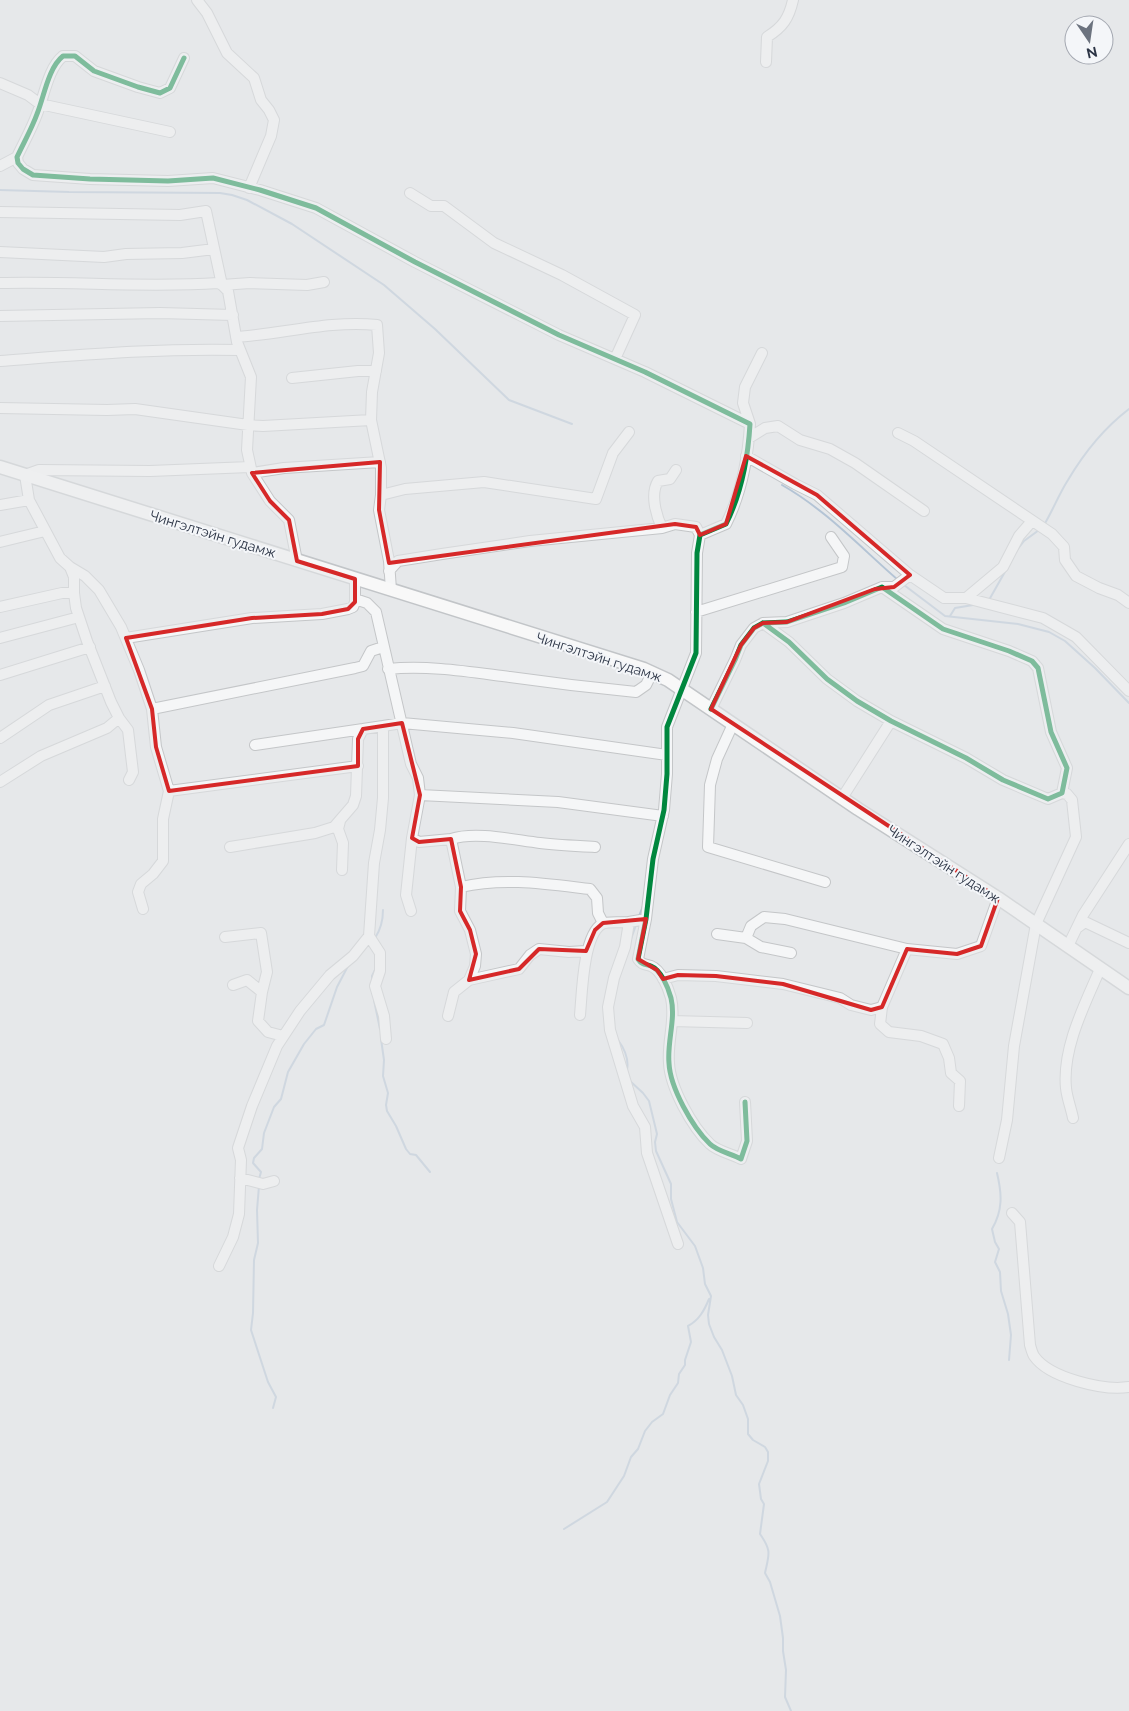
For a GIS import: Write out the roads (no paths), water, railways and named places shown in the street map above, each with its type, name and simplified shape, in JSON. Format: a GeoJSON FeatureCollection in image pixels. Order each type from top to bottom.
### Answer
{"type":"FeatureCollection","features":[{"type":"Feature","properties":{"kind":"main road","name":"Чингэлтэйн гудамж"},"geometry":{"type":"LineString","coordinates":[[0,468],[297,560],[652,673],[668,680],[842,798],[998,898],[1129,988]]}},
{"type":"Feature","properties":{"kind":"street"},"geometry":{"type":"LineString","coordinates":[[197,0],[207,13],[227,53],[254,78],[261,100],[274,120],[271,136],[249,188]]}},
{"type":"Feature","properties":{"kind":"street"},"geometry":{"type":"LineString","coordinates":[[766,62],[767,37],[780,28],[790,11],[793,0]]}},
{"type":"Feature","properties":{"kind":"street"},"geometry":{"type":"LineString","coordinates":[[184,58],[170,88],[160,93],[94,71],[75,56],[63,56],[58,60],[38,113],[17,157],[18,163],[32,175],[90,179],[168,180],[213,178],[316,208],[415,262],[559,335],[645,372],[750,424]]}},
{"type":"Feature","properties":{"kind":"street"},"geometry":{"type":"LineString","coordinates":[[1,85],[28,95],[40,104],[170,132]]}},
{"type":"Feature","properties":{"kind":"street"},"geometry":{"type":"LineString","coordinates":[[0,166],[17,157]]}},
{"type":"Feature","properties":{"kind":"street"},"geometry":{"type":"LineString","coordinates":[[410,193],[431,206],[444,206],[494,243],[562,275],[635,315],[615,359]]}},
{"type":"Feature","properties":{"kind":"street"},"geometry":{"type":"LineString","coordinates":[[0,212],[180,215],[206,211],[222,285],[228,291],[236,336],[251,377],[247,450],[251,470],[270,501],[289,520],[297,560]]}},
{"type":"Feature","properties":{"kind":"street"},"geometry":{"type":"LineString","coordinates":[[0,252],[104,256],[182,253],[214,249]]}},
{"type":"Feature","properties":{"kind":"street"},"geometry":{"type":"LineString","coordinates":[[0,283],[43,282],[173,286],[218,283],[222,285],[250,283],[307,285],[324,282]]}},
{"type":"Feature","properties":{"kind":"street"},"geometry":{"type":"LineString","coordinates":[[0,316],[160,313],[232,314]]}},
{"type":"Feature","properties":{"kind":"street"},"geometry":{"type":"LineString","coordinates":[[236,336],[331,325],[359,323],[377,325],[379,353],[372,392],[371,420],[380,462],[381,495],[379,510],[391,590]]}},
{"type":"Feature","properties":{"kind":"street"},"geometry":{"type":"LineString","coordinates":[[0,361],[113,353],[206,349],[240,350]]}},
{"type":"Feature","properties":{"kind":"street"},"geometry":{"type":"LineString","coordinates":[[700,535],[726,524],[733,510],[749,438],[750,424],[743,404],[745,387],[762,353]]}},
{"type":"Feature","properties":{"kind":"street"},"geometry":{"type":"LineString","coordinates":[[292,378],[376,371]]}},
{"type":"Feature","properties":{"kind":"street"},"geometry":{"type":"LineString","coordinates":[[0,408],[134,409],[263,426],[371,420]]}},
{"type":"Feature","properties":{"kind":"street"},"geometry":{"type":"LineString","coordinates":[[749,438],[765,428],[778,426],[800,440],[830,450],[855,463],[924,511]]}},
{"type":"Feature","properties":{"kind":"street"},"geometry":{"type":"LineString","coordinates":[[381,495],[405,489],[484,482],[596,499],[613,453],[629,432]]}},
{"type":"Feature","properties":{"kind":"street"},"geometry":{"type":"LineString","coordinates":[[898,433],[914,441],[1052,534],[1064,547],[1065,560],[1076,576],[1118,595],[1129,603]]}},
{"type":"Feature","properties":{"kind":"street"},"geometry":{"type":"LineString","coordinates":[[746,456],[817,495],[910,575],[944,598],[966,598],[1043,618],[1076,637],[1129,690]]}},
{"type":"Feature","properties":{"kind":"street"},"geometry":{"type":"LineString","coordinates":[[143,909],[138,892],[141,884],[153,874],[163,861],[163,818],[168,791],[156,747],[152,709],[126,638],[99,590],[85,576],[60,558],[28,500],[25,475],[38,470],[251,470],[380,462]]}},
{"type":"Feature","properties":{"kind":"street"},"geometry":{"type":"LineString","coordinates":[[662,528],[658,518],[654,487],[658,481],[670,479],[676,470]]}},
{"type":"Feature","properties":{"kind":"street"},"geometry":{"type":"LineString","coordinates":[[0,505],[28,500]]}},
{"type":"Feature","properties":{"kind":"street"},"geometry":{"type":"LineString","coordinates":[[966,598],[1003,567],[1019,536],[1032,521]]}},
{"type":"Feature","properties":{"kind":"street"},"geometry":{"type":"LineString","coordinates":[[389,571],[398,561],[530,541],[662,528],[675,524],[696,527],[700,535],[697,553],[696,653],[667,727],[667,774],[663,816],[653,859],[646,919],[638,959],[641,964],[658,970],[671,998],[672,1022],[669,1063],[672,1077],[689,1118],[711,1145],[741,1158],[747,1141],[745,1102]]}},
{"type":"Feature","properties":{"kind":"street"},"geometry":{"type":"LineString","coordinates":[[0,542],[45,532]]}},
{"type":"Feature","properties":{"kind":"street"},"geometry":{"type":"LineString","coordinates":[[696,612],[842,567],[844,556],[831,537]]}},
{"type":"Feature","properties":{"kind":"street"},"geometry":{"type":"LineString","coordinates":[[70,567],[74,577],[74,594],[79,617],[105,686],[119,718],[128,730],[133,772],[129,780]]}},
{"type":"Feature","properties":{"kind":"street"},"geometry":{"type":"LineString","coordinates":[[711,708],[741,645],[754,628],[763,623],[787,622],[844,603],[882,587],[894,587],[910,575]]}},
{"type":"Feature","properties":{"kind":"street"},"geometry":{"type":"LineString","coordinates":[[126,638],[252,618],[322,614],[352,607],[355,599],[355,579]]}},
{"type":"Feature","properties":{"kind":"street"},"geometry":{"type":"LineString","coordinates":[[882,587],[943,628],[1032,661],[1038,668],[1051,732],[1067,768],[1062,793]]}},
{"type":"Feature","properties":{"kind":"street"},"geometry":{"type":"LineString","coordinates":[[0,607],[62,593],[74,594]]}},
{"type":"Feature","properties":{"kind":"street"},"geometry":{"type":"LineString","coordinates":[[355,599],[367,603],[376,612],[411,764],[418,778],[420,795],[412,838],[406,895],[410,911]]}},
{"type":"Feature","properties":{"kind":"street"},"geometry":{"type":"LineString","coordinates":[[0,638],[79,617]]}},
{"type":"Feature","properties":{"kind":"street"},"geometry":{"type":"LineString","coordinates":[[763,623],[789,642],[827,679],[890,721],[966,758],[1003,780],[1048,799],[1062,793],[1067,794],[1072,800],[1076,837],[1036,924],[1014,1046],[1007,1120],[999,1158]]}},
{"type":"Feature","properties":{"kind":"street"},"geometry":{"type":"LineString","coordinates":[[0,675],[90,647]]}},
{"type":"Feature","properties":{"kind":"street"},"geometry":{"type":"LineString","coordinates":[[152,709],[327,675],[363,666],[371,651],[383,647]]}},
{"type":"Feature","properties":{"kind":"street"},"geometry":{"type":"LineString","coordinates":[[388,669],[407,667],[465,671],[636,692],[646,685],[652,673]]}},
{"type":"Feature","properties":{"kind":"street"},"geometry":{"type":"LineString","coordinates":[[0,738],[49,705],[105,686]]}},
{"type":"Feature","properties":{"kind":"street"},"geometry":{"type":"LineString","coordinates":[[0,782],[41,756],[107,728],[119,718]]}},
{"type":"Feature","properties":{"kind":"street"},"geometry":{"type":"LineString","coordinates":[[842,798],[890,721]]}},
{"type":"Feature","properties":{"kind":"street"},"geometry":{"type":"LineString","coordinates":[[255,745],[402,723],[513,733],[667,754]]}},
{"type":"Feature","properties":{"kind":"street"},"geometry":{"type":"LineString","coordinates":[[733,724],[716,759],[710,785],[708,847],[825,882]]}},
{"type":"Feature","properties":{"kind":"street"},"geometry":{"type":"LineString","coordinates":[[219,1266],[234,1238],[239,1214],[240,1160],[238,1148],[252,1106],[277,1046],[300,1010],[330,976],[353,956],[369,936],[374,863],[383,798],[383,726]]}},
{"type":"Feature","properties":{"kind":"street"},"geometry":{"type":"LineString","coordinates":[[230,847],[315,833],[334,826],[340,821],[353,805],[356,796],[358,739],[363,729]]}},
{"type":"Feature","properties":{"kind":"street"},"geometry":{"type":"LineString","coordinates":[[168,791],[358,766]]}},
{"type":"Feature","properties":{"kind":"street"},"geometry":{"type":"LineString","coordinates":[[420,795],[558,802],[663,816]]}},
{"type":"Feature","properties":{"kind":"street"},"geometry":{"type":"LineString","coordinates":[[340,821],[338,829],[343,842],[342,870]]}},
{"type":"Feature","properties":{"kind":"street"},"geometry":{"type":"LineString","coordinates":[[412,838],[419,842],[461,836],[595,847]]}},
{"type":"Feature","properties":{"kind":"street"},"geometry":{"type":"LineString","coordinates":[[450,839],[461,887],[460,911],[470,930],[476,954],[475,966],[470,980]]}},
{"type":"Feature","properties":{"kind":"street"},"geometry":{"type":"LineString","coordinates":[[1068,946],[1083,915],[1129,844]]}},
{"type":"Feature","properties":{"kind":"street"},"geometry":{"type":"LineString","coordinates":[[461,887],[479,882],[533,883],[590,889],[597,898],[598,913],[603,923]]}},
{"type":"Feature","properties":{"kind":"street"},"geometry":{"type":"LineString","coordinates":[[746,938],[751,926],[764,917],[794,921],[908,949],[957,954],[981,946],[998,898]]}},
{"type":"Feature","properties":{"kind":"street"},"geometry":{"type":"LineString","coordinates":[[580,1015],[586,952],[595,930],[603,923],[646,919]]}},
{"type":"Feature","properties":{"kind":"street"},"geometry":{"type":"LineString","coordinates":[[629,922],[625,947],[614,978],[608,1007],[610,1030],[633,1106],[645,1127],[647,1153],[678,1244]]}},
{"type":"Feature","properties":{"kind":"street"},"geometry":{"type":"LineString","coordinates":[[1077,928],[1085,922],[1129,942]]}},
{"type":"Feature","properties":{"kind":"street"},"geometry":{"type":"LineString","coordinates":[[225,937],[261,933],[267,972],[258,1021],[268,1032],[283,1036]]}},
{"type":"Feature","properties":{"kind":"street"},"geometry":{"type":"LineString","coordinates":[[716,934],[746,938],[761,947],[791,953]]}},
{"type":"Feature","properties":{"kind":"street"},"geometry":{"type":"LineString","coordinates":[[369,936],[380,953],[380,971],[375,986],[384,1016],[386,1040]]}},
{"type":"Feature","properties":{"kind":"street"},"geometry":{"type":"LineString","coordinates":[[448,1016],[454,992],[470,980],[519,969],[530,955],[539,948],[586,952]]}},
{"type":"Feature","properties":{"kind":"street"},"geometry":{"type":"LineString","coordinates":[[908,949],[882,1007],[880,1024],[889,1032],[921,1036],[943,1044],[949,1058],[951,1073],[960,1081],[959,1106]]}},
{"type":"Feature","properties":{"kind":"street"},"geometry":{"type":"LineString","coordinates":[[1073,1118],[1066,1087],[1067,1058],[1081,1014],[1100,968]]}},
{"type":"Feature","properties":{"kind":"street"},"geometry":{"type":"LineString","coordinates":[[663,979],[678,975],[716,976],[774,983],[840,998],[851,1005],[871,1010],[882,1007]]}},
{"type":"Feature","properties":{"kind":"street"},"geometry":{"type":"LineString","coordinates":[[234,985],[248,980],[262,992]]}},
{"type":"Feature","properties":{"kind":"street"},"geometry":{"type":"LineString","coordinates":[[672,1022],[747,1023]]}},
{"type":"Feature","properties":{"kind":"street"},"geometry":{"type":"LineString","coordinates":[[240,1178],[263,1184],[274,1181]]}},
{"type":"Feature","properties":{"kind":"street"},"geometry":{"type":"LineString","coordinates":[[1012,1213],[1020,1222],[1030,1345],[1033,1356],[1053,1371],[1084,1384],[1129,1387]]}},
{"type":"Feature","properties":{"kind":"waterway"},"geometry":{"type":"LineString","coordinates":[[0,190],[220,193],[247,200],[292,224],[384,285],[435,329],[509,400],[572,424]]}},
{"type":"Feature","properties":{"kind":"waterway"},"geometry":{"type":"LineString","coordinates":[[1044,525],[1065,485],[1081,460],[1095,441],[1129,409]]}},
{"type":"Feature","properties":{"kind":"waterway"},"geometry":{"type":"LineString","coordinates":[[782,485],[828,517],[898,580]]}},
{"type":"Feature","properties":{"kind":"waterway"},"geometry":{"type":"LineString","coordinates":[[1017,550],[1024,541],[1039,530]]}},
{"type":"Feature","properties":{"kind":"waterway"},"geometry":{"type":"LineString","coordinates":[[989,600],[1006,570]]}},
{"type":"Feature","properties":{"kind":"waterway"},"geometry":{"type":"LineString","coordinates":[[904,585],[945,616],[1018,624],[1049,632],[1065,641],[1129,703]]}},
{"type":"Feature","properties":{"kind":"waterway"},"geometry":{"type":"LineString","coordinates":[[950,616],[955,608],[973,605]]}},
{"type":"Feature","properties":{"kind":"waterway"},"geometry":{"type":"LineString","coordinates":[[639,916],[643,906]]}},
{"type":"Feature","properties":{"kind":"waterway"},"geometry":{"type":"LineString","coordinates":[[375,938],[381,925],[383,910]]}},
{"type":"Feature","properties":{"kind":"waterway"},"geometry":{"type":"LineString","coordinates":[[631,939],[636,925]]}},
{"type":"Feature","properties":{"kind":"waterway"},"geometry":{"type":"LineString","coordinates":[[259,1179],[261,1172],[253,1163],[254,1158],[262,1149],[264,1133],[274,1107],[281,1099],[288,1072],[304,1044],[316,1029],[324,1025],[337,987],[348,966]]}},
{"type":"Feature","properties":{"kind":"waterway"},"geometry":{"type":"LineString","coordinates":[[372,980],[376,968]]}},
{"type":"Feature","properties":{"kind":"waterway"},"geometry":{"type":"LineString","coordinates":[[374,1000],[380,1029]]}},
{"type":"Feature","properties":{"kind":"waterway"},"geometry":{"type":"LineString","coordinates":[[381,1039],[384,1060],[383,1076],[388,1093],[387,1111],[406,1149],[410,1154],[416,1155],[430,1172]]}},
{"type":"Feature","properties":{"kind":"waterway"},"geometry":{"type":"LineString","coordinates":[[618,1040],[626,1054],[627,1070]]}},
{"type":"Feature","properties":{"kind":"waterway"},"geometry":{"type":"LineString","coordinates":[[630,1081],[649,1101],[657,1134],[655,1142],[656,1151],[671,1184],[671,1199],[677,1222],[695,1246],[703,1268],[705,1284],[711,1296],[708,1315],[709,1324],[722,1350],[732,1376],[736,1395],[743,1405],[748,1419],[748,1434],[753,1440],[765,1447],[768,1452],[768,1461],[759,1484],[761,1499],[764,1504],[760,1534],[769,1553],[765,1573],[770,1582],[780,1616],[786,1670],[785,1697],[791,1711]]}},
{"type":"Feature","properties":{"kind":"waterway"},"geometry":{"type":"LineString","coordinates":[[997,1173],[1001,1202],[996,1222],[992,1229],[999,1249],[995,1262],[1000,1272],[1001,1291],[1008,1314],[1011,1335],[1009,1360]]}},
{"type":"Feature","properties":{"kind":"waterway"},"geometry":{"type":"LineString","coordinates":[[259,1186],[257,1210],[258,1243],[254,1260],[251,1330],[268,1382],[276,1397],[273,1408]]}},
{"type":"Feature","properties":{"kind":"waterway"},"geometry":{"type":"LineString","coordinates":[[564,1529],[607,1502],[624,1476],[631,1457],[638,1449],[645,1431],[652,1422],[663,1414],[670,1395],[678,1383],[679,1374],[685,1365],[691,1342],[688,1326],[701,1315],[709,1299]]}}]}
